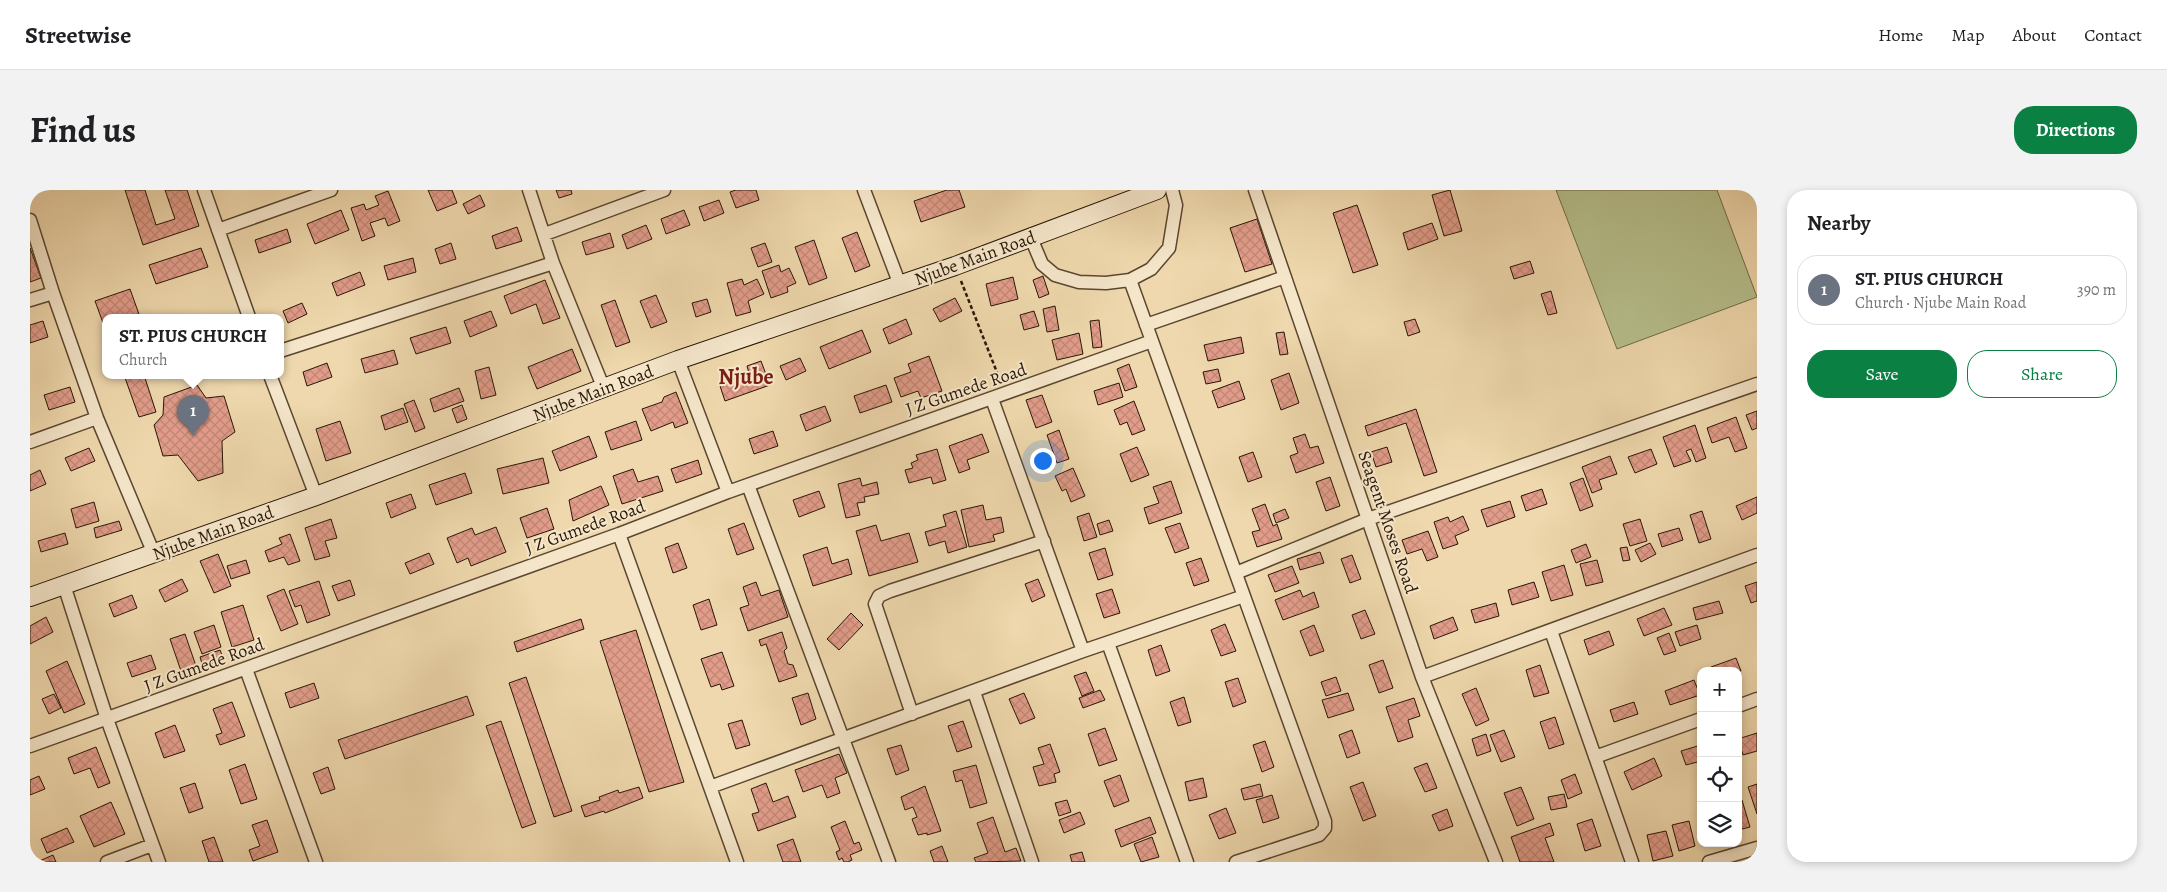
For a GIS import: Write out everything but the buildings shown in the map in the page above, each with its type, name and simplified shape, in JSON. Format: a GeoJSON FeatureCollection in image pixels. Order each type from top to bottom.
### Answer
{"type":"FeatureCollection","features":[{"type":"Feature","properties":{"kind":"street"},"geometry":{"type":"LineString","coordinates":[[204,190],[248,314]]}},
{"type":"Feature","properties":{"kind":"street"},"geometry":{"type":"LineString","coordinates":[[218,230],[331,190]]}},
{"type":"Feature","properties":{"kind":"street"},"geometry":{"type":"LineString","coordinates":[[529,190],[553,263],[604,389]]}},
{"type":"Feature","properties":{"kind":"street"},"geometry":{"type":"LineString","coordinates":[[545,234],[664,190]]}},
{"type":"Feature","properties":{"kind":"street"},"geometry":{"type":"LineString","coordinates":[[864,190],[900,284]]}},
{"type":"Feature","properties":{"kind":"street","name":"Njube Main Road"},"geometry":{"type":"LineString","coordinates":[[30,597],[316,496],[678,360],[955,266],[1157,190]]}},
{"type":"Feature","properties":{"kind":"street"},"geometry":{"type":"LineString","coordinates":[[1031,238],[1042,264],[1056,275],[1079,282],[1106,283],[1130,280],[1151,269],[1169,248],[1176,205],[1172,190]]}},
{"type":"Feature","properties":{"kind":"street","name":"Seagent Moses Road"},"geometry":{"type":"LineString","coordinates":[[1255,190],[1422,677],[1496,862]]}},
{"type":"Feature","properties":{"kind":"street"},"geometry":{"type":"LineString","coordinates":[[30,220],[97,418],[154,554]]}},
{"type":"Feature","properties":{"kind":"street"},"geometry":{"type":"LineString","coordinates":[[284,351],[553,263]]}},
{"type":"Feature","properties":{"kind":"street"},"geometry":{"type":"LineString","coordinates":[[1146,325],[1285,277]]}},
{"type":"Feature","properties":{"kind":"street"},"geometry":{"type":"LineString","coordinates":[[1130,280],[1325,821],[1325,828],[1318,835],[1236,862]]}},
{"type":"Feature","properties":{"kind":"street"},"geometry":{"type":"LineString","coordinates":[[30,300],[53,292]]}},
{"type":"Feature","properties":{"kind":"street","name":"J Z Gumede Road"},"geometry":{"type":"LineString","coordinates":[[30,746],[619,534],[728,492],[1152,341]]}},
{"type":"Feature","properties":{"kind":"street"},"geometry":{"type":"LineString","coordinates":[[678,360],[728,492]]}},
{"type":"Feature","properties":{"kind":"street"},"geometry":{"type":"LineString","coordinates":[[272,379],[316,496]]}},
{"type":"Feature","properties":{"kind":"street"},"geometry":{"type":"LineString","coordinates":[[1236,573],[1368,519],[1757,384]]}},
{"type":"Feature","properties":{"kind":"street"},"geometry":{"type":"LineString","coordinates":[[992,399],[1083,651]]}},
{"type":"Feature","properties":{"kind":"street"},"geometry":{"type":"LineString","coordinates":[[30,442],[97,418]]}},
{"type":"Feature","properties":{"kind":"street"},"geometry":{"type":"LineString","coordinates":[[748,485],[889,862]]}},
{"type":"Feature","properties":{"kind":"street"},"geometry":{"type":"LineString","coordinates":[[619,534],[737,862]]}},
{"type":"Feature","properties":{"kind":"street"},"geometry":{"type":"LineString","coordinates":[[912,714],[875,604],[879,596],[1044,541]]}},
{"type":"Feature","properties":{"kind":"street"},"geometry":{"type":"LineString","coordinates":[[1422,677],[1757,556]]}},
{"type":"Feature","properties":{"kind":"street"},"geometry":{"type":"LineString","coordinates":[[64,585],[107,719],[159,862]]}},
{"type":"Feature","properties":{"kind":"street"},"geometry":{"type":"LineString","coordinates":[[710,787],[1108,642],[1244,596]]}},
{"type":"Feature","properties":{"kind":"street"},"geometry":{"type":"LineString","coordinates":[[1551,631],[1632,862]]}},
{"type":"Feature","properties":{"kind":"street"},"geometry":{"type":"LineString","coordinates":[[1108,642],[1187,862]]}},
{"type":"Feature","properties":{"kind":"street"},"geometry":{"type":"LineString","coordinates":[[246,669],[316,862]]}},
{"type":"Feature","properties":{"kind":"street"},"geometry":{"type":"LineString","coordinates":[[974,692],[1032,862]]}},
{"type":"Feature","properties":{"kind":"street"},"geometry":{"type":"LineString","coordinates":[[1742,705],[1757,699]]}},
{"type":"Feature","properties":{"kind":"street"},"geometry":{"type":"LineString","coordinates":[[1595,757],[1697,720]]}},
{"type":"Feature","properties":{"kind":"street"},"geometry":{"type":"LineString","coordinates":[[107,862],[152,845]]}},
{"type":"Feature","properties":{"kind":"street"},"geometry":{"type":"LineString","coordinates":[[1709,862],[1757,848]]}},
{"type":"Feature","properties":{"kind":"path"},"geometry":{"type":"LineString","coordinates":[[955,266],[1006,394]]}},
{"type":"Feature","properties":{"kind":"green space"},"geometry":{"type":"Polygon","coordinates":[[[1556,190],[1717,190],[1757,297],[1617,349],[1556,190]]]}},
{"type":"Feature","properties":{"kind":"place","name":"ST. PIUS CHURCH"},"geometry":{"type":"Point","coordinates":[193,436]}},
{"type":"Feature","properties":{"kind":"district","name":"Njube"},"geometry":{"type":"Point","coordinates":[746,376]}}]}
